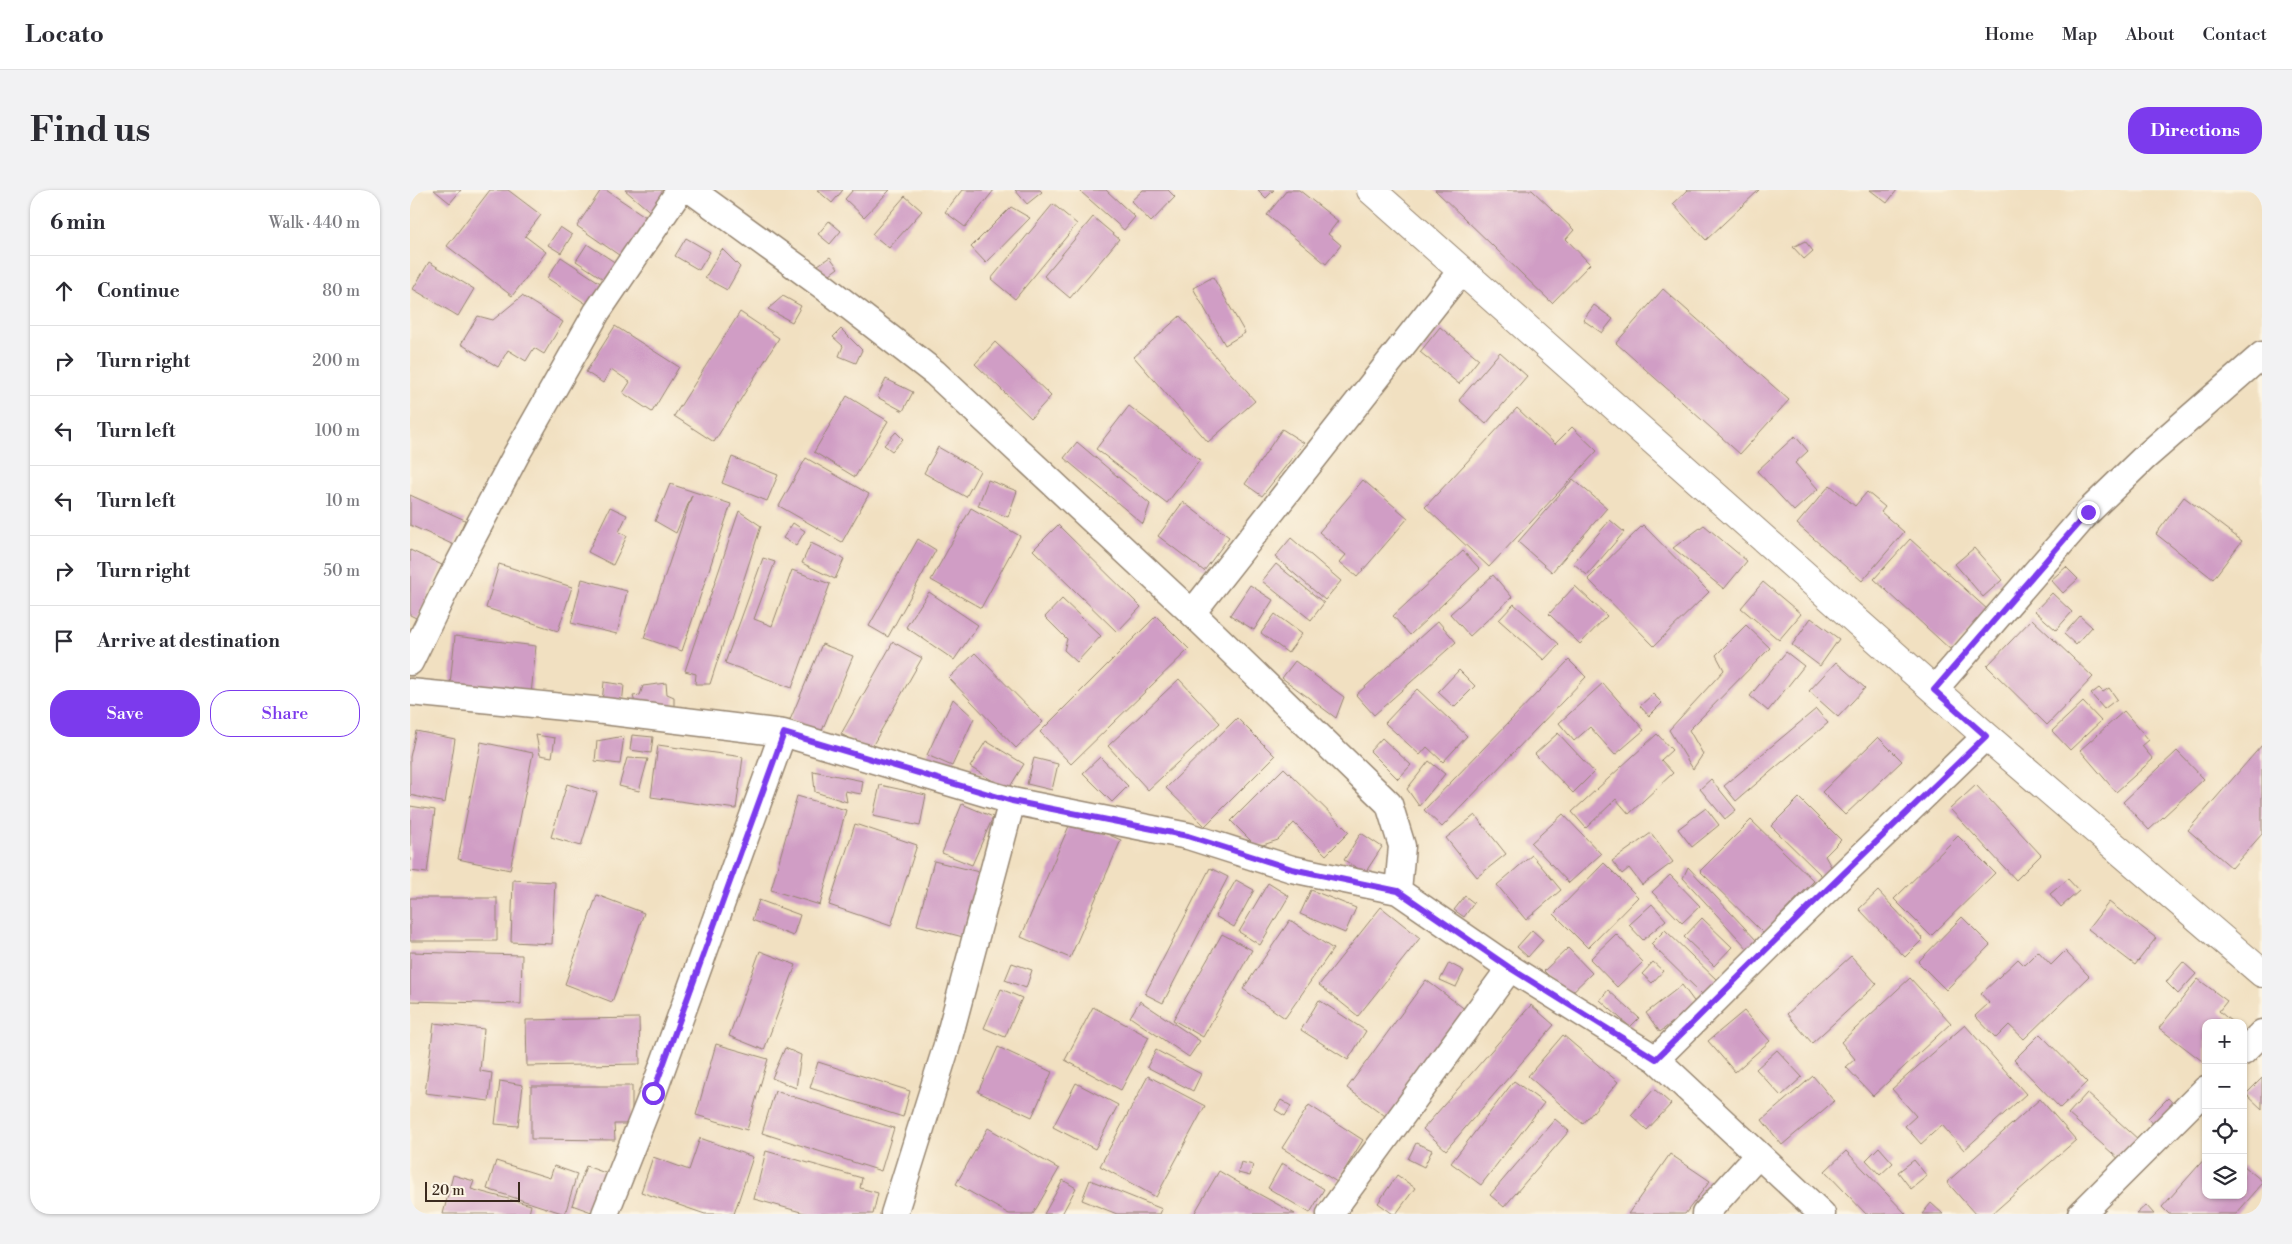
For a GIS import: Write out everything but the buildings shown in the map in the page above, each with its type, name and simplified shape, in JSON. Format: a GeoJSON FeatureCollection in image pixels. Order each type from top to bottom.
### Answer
{"type":"FeatureCollection","features":[{"type":"Feature","properties":{"kind":"street"},"geometry":{"type":"LineString","coordinates":[[410,662],[507,472],[597,312],[680,190]]}},
{"type":"Feature","properties":{"kind":"street"},"geometry":{"type":"LineString","coordinates":[[691,190],[823,286],[935,373],[1192,613],[1388,804],[1402,846],[1398,891]]}},
{"type":"Feature","properties":{"kind":"street"},"geometry":{"type":"LineString","coordinates":[[1371,190],[1986,736],[2262,973]]}},
{"type":"Feature","properties":{"kind":"street"},"geometry":{"type":"LineString","coordinates":[[1192,613],[1461,271]]}},
{"type":"Feature","properties":{"kind":"street"},"geometry":{"type":"LineString","coordinates":[[1934,690],[2088,512],[2144,458],[2262,354]]}},
{"type":"Feature","properties":{"kind":"street"},"geometry":{"type":"LineString","coordinates":[[410,692],[604,711],[784,733],[1012,801],[1188,836],[1292,869],[1398,891],[1510,968],[1656,1059],[1822,1214]]}},
{"type":"Feature","properties":{"kind":"street"},"geometry":{"type":"LineString","coordinates":[[605,1214],[653,1093],[784,733]]}},
{"type":"Feature","properties":{"kind":"street"},"geometry":{"type":"LineString","coordinates":[[1656,1059],[1986,736]]}},
{"type":"Feature","properties":{"kind":"street"},"geometry":{"type":"LineString","coordinates":[[894,1214],[947,1045],[1012,801]]}},
{"type":"Feature","properties":{"kind":"street"},"geometry":{"type":"LineString","coordinates":[[1330,1214],[1510,968]]}},
{"type":"Feature","properties":{"kind":"street"},"geometry":{"type":"LineString","coordinates":[[2247,1048],[2262,1033]]}},
{"type":"Feature","properties":{"kind":"street"},"geometry":{"type":"LineString","coordinates":[[2081,1214],[2202,1094]]}},
{"type":"Feature","properties":{"kind":"street"},"geometry":{"type":"LineString","coordinates":[[1705,1214],[1758,1155]]}},
{"type":"Feature","properties":{"kind":"route"},"geometry":{"type":"LineString","coordinates":[[653,1093],[784,733],[1012,801],[1188,836],[1292,869],[1398,891],[1510,968],[1656,1059],[1808,908],[1986,736],[1934,690],[2088,512]]}}]}
